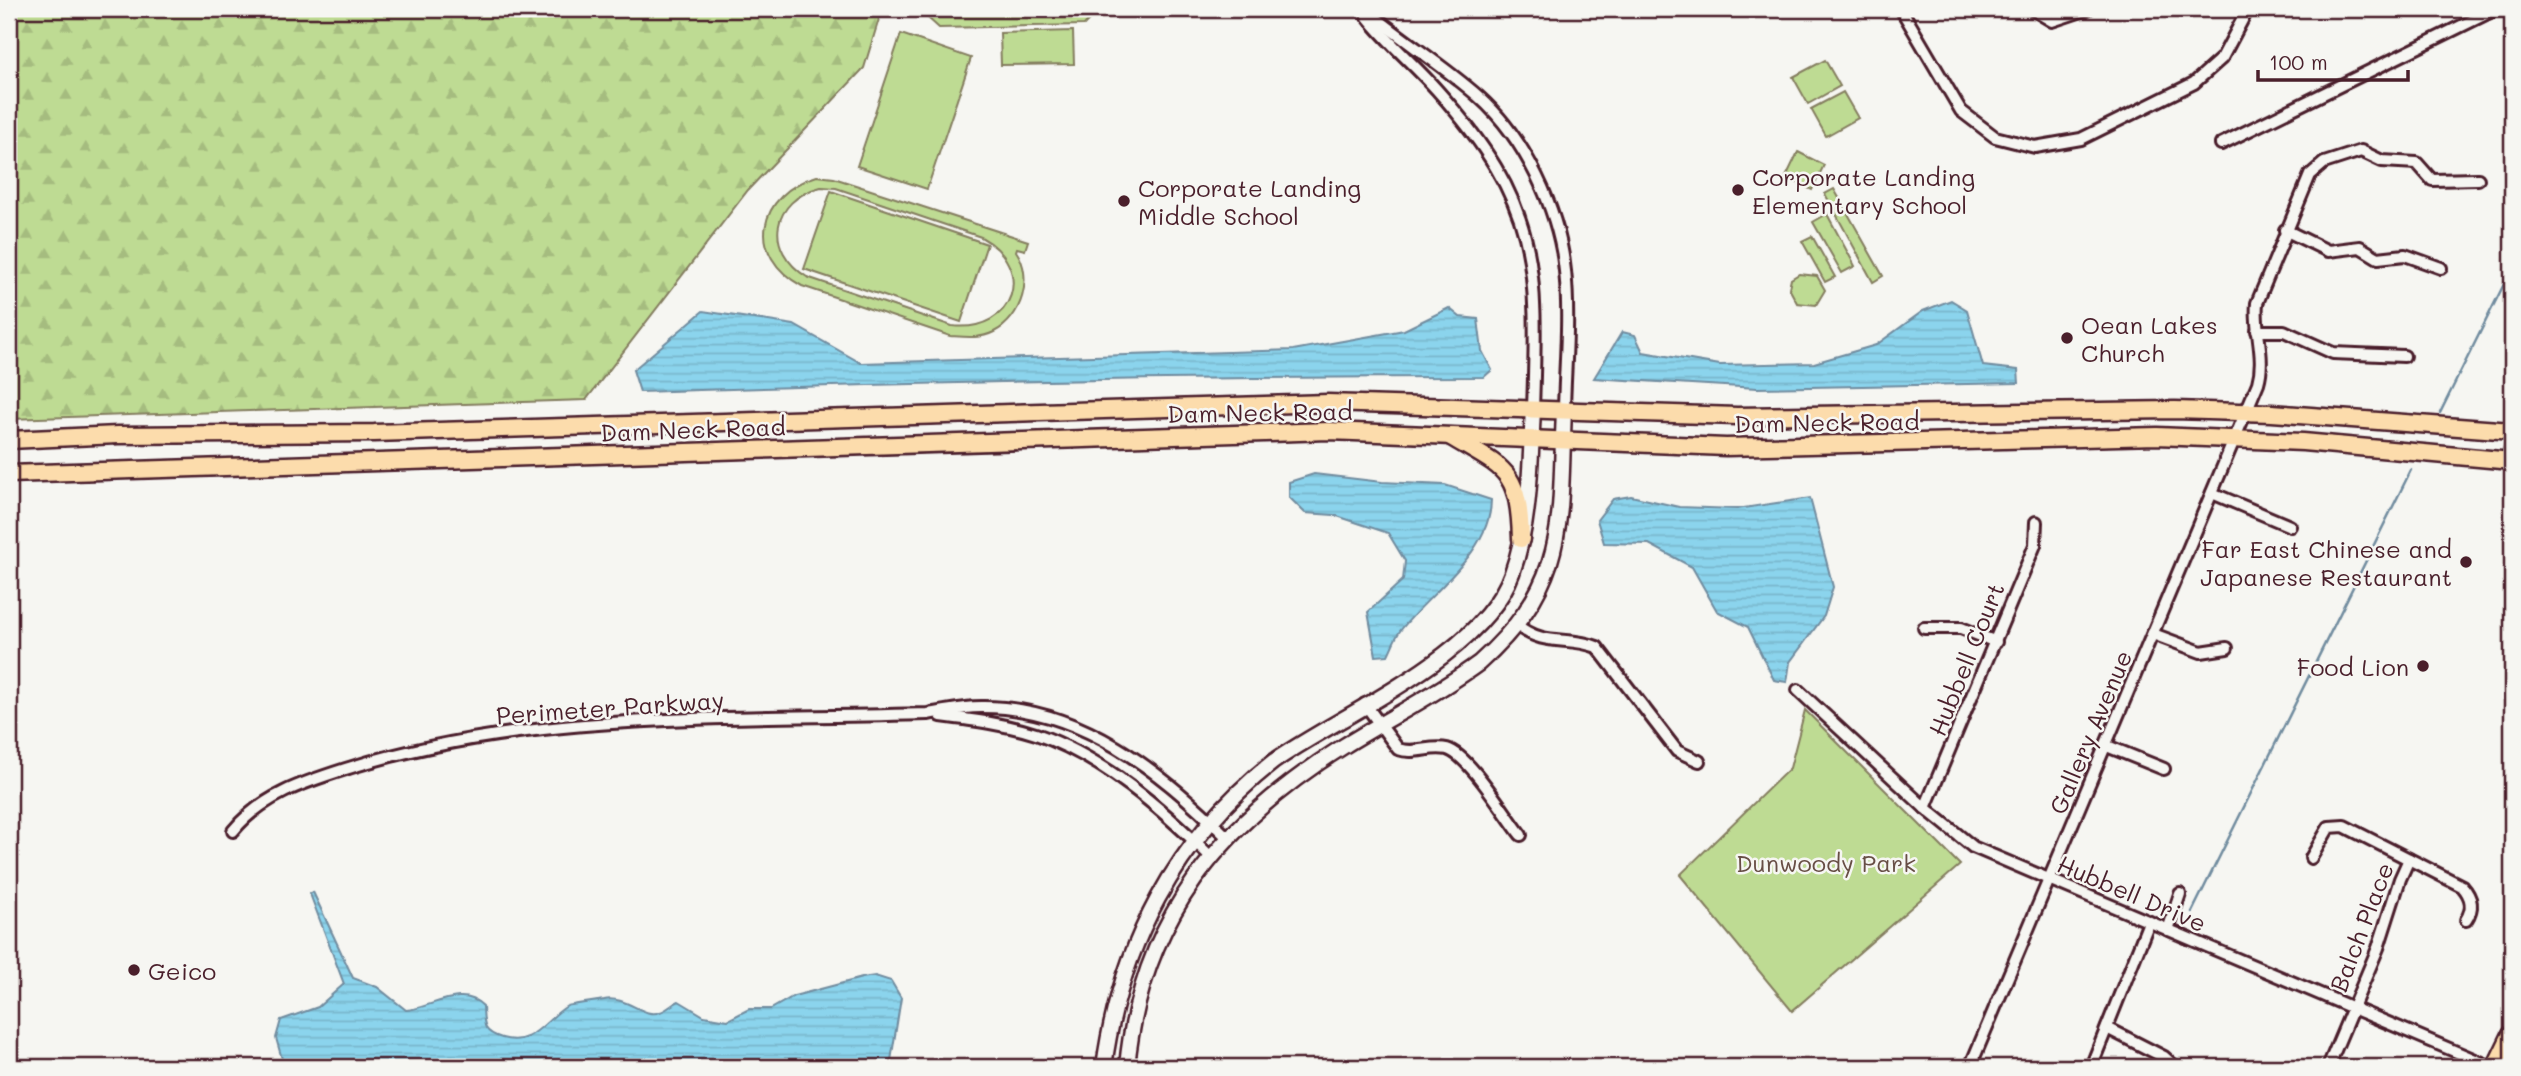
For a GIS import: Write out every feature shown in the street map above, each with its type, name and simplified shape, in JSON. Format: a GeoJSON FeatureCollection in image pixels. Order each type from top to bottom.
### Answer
{"type":"FeatureCollection","features":[{"type":"Feature","properties":{"kind":"highway"},"geometry":{"type":"LineString","coordinates":[[2495,1067],[2512,1035]]}},
{"type":"Feature","properties":{"kind":"main road","name":"Dam Neck Road"},"geometry":{"type":"LineString","coordinates":[[9,440],[118,435],[374,433],[1328,403],[1777,416],[2117,410],[2246,412],[2512,430]]}},
{"type":"Feature","properties":{"kind":"main road","name":"Dam Neck Road"},"geometry":{"type":"LineString","coordinates":[[9,474],[1315,432],[1786,447],[2157,436],[2235,439],[2510,461]]}},
{"type":"Feature","properties":{"kind":"main road"},"geometry":{"type":"LineString","coordinates":[[1449,436],[1492,459],[1506,474],[1518,499],[1521,539]]}},
{"type":"Feature","properties":{"kind":"street"},"geometry":{"type":"LineString","coordinates":[[1104,1067],[1114,1005],[1134,943],[1159,894],[1194,840],[1245,784],[1273,762],[1457,645],[1473,631],[1505,589],[1521,539],[1528,496],[1532,439],[1536,309],[1534,276],[1522,218],[1512,194],[1476,136],[1363,9]]}},
{"type":"Feature","properties":{"kind":"street"},"geometry":{"type":"LineString","coordinates":[[1126,1067],[1134,1017],[1154,955],[1181,900],[1211,857],[1269,798],[1380,724],[1464,674],[1517,625],[1547,577],[1553,555],[1559,522],[1564,410],[1565,270],[1556,230],[1511,132],[1480,98],[1363,9]]}},
{"type":"Feature","properties":{"kind":"street"},"geometry":{"type":"LineString","coordinates":[[1901,9],[1961,111],[1995,137],[2035,147],[2081,139],[2194,83],[2222,58],[2248,9]]}},
{"type":"Feature","properties":{"kind":"street"},"geometry":{"type":"LineString","coordinates":[[2032,9],[2052,21],[2088,9]]}},
{"type":"Feature","properties":{"kind":"street"},"geometry":{"type":"LineString","coordinates":[[2221,144],[2496,9]]}},
{"type":"Feature","properties":{"kind":"street","name":"Gallery Avenue"},"geometry":{"type":"LineString","coordinates":[[1970,1067],[2246,412],[2262,362],[2255,318],[2261,288],[2306,181],[2316,168],[2361,151],[2382,161],[2417,163],[2432,180],[2478,179]]}},
{"type":"Feature","properties":{"kind":"street"},"geometry":{"type":"LineString","coordinates":[[2286,230],[2328,251],[2360,247],[2378,258],[2404,255],[2441,268]]}},
{"type":"Feature","properties":{"kind":"street"},"geometry":{"type":"LineString","coordinates":[[2257,331],[2284,331],[2333,353],[2403,356]]}},
{"type":"Feature","properties":{"kind":"street"},"geometry":{"type":"LineString","coordinates":[[2510,461],[2512,442]]}},
{"type":"Feature","properties":{"kind":"street"},"geometry":{"type":"LineString","coordinates":[[2212,494],[2290,526]]}},
{"type":"Feature","properties":{"kind":"street","name":"Hubbell Court"},"geometry":{"type":"LineString","coordinates":[[1925,808],[2035,545],[2036,522]]}},
{"type":"Feature","properties":{"kind":"street"},"geometry":{"type":"LineString","coordinates":[[1517,625],[1528,634],[1548,641],[1597,647],[1677,751],[1699,761]]}},
{"type":"Feature","properties":{"kind":"street"},"geometry":{"type":"LineString","coordinates":[[1923,628],[1961,628],[1996,642]]}},
{"type":"Feature","properties":{"kind":"street"},"geometry":{"type":"LineString","coordinates":[[2153,634],[2201,652],[2219,652],[2227,648]]}},
{"type":"Feature","properties":{"kind":"street","name":"Hubbell Drive"},"geometry":{"type":"LineString","coordinates":[[1798,690],[1925,808],[1973,847],[2495,1067]]}},
{"type":"Feature","properties":{"kind":"street"},"geometry":{"type":"LineString","coordinates":[[1365,704],[1401,751],[1415,753],[1439,748],[1456,753],[1521,835]]}},
{"type":"Feature","properties":{"kind":"street","name":"Perimeter Parkway"},"geometry":{"type":"LineString","coordinates":[[233,831],[255,808],[291,789],[364,764],[477,737],[568,726],[928,714],[980,707],[1035,714],[1086,731],[1149,768],[1228,838]]}},
{"type":"Feature","properties":{"kind":"street","name":"Perimeter Parkway"},"geometry":{"type":"LineString","coordinates":[[928,714],[1003,725],[1060,743],[1124,782],[1211,857]]}},
{"type":"Feature","properties":{"kind":"street"},"geometry":{"type":"LineString","coordinates":[[2107,746],[2164,769]]}},
{"type":"Feature","properties":{"kind":"street","name":"Balch Place"},"geometry":{"type":"LineString","coordinates":[[2311,858],[2326,830],[2341,825],[2462,886],[2472,906],[2466,920]]}},
{"type":"Feature","properties":{"kind":"street","name":"Balch Place"},"geometry":{"type":"LineString","coordinates":[[2328,1067],[2410,859]]}},
{"type":"Feature","properties":{"kind":"street"},"geometry":{"type":"LineString","coordinates":[[2168,930],[2180,894]]}},
{"type":"Feature","properties":{"kind":"street"},"geometry":{"type":"LineString","coordinates":[[2091,1067],[2149,922]]}},
{"type":"Feature","properties":{"kind":"street"},"geometry":{"type":"LineString","coordinates":[[2107,1028],[2164,1058],[2175,1067]]}},
{"type":"Feature","properties":{"kind":"green space"},"geometry":{"type":"Polygon","coordinates":[[[9,9],[882,9],[864,68],[748,190],[586,400],[9,419],[9,9]]]}},
{"type":"Feature","properties":{"kind":"green space"},"geometry":{"type":"Polygon","coordinates":[[[927,9],[1099,9],[1084,25],[939,28],[928,18],[927,9]]]}},
{"type":"Feature","properties":{"kind":"green space"},"geometry":{"type":"Polygon","coordinates":[[[1073,31],[1074,64],[1001,65],[1000,33],[1073,31]]]}},
{"type":"Feature","properties":{"kind":"green space"},"geometry":{"type":"Polygon","coordinates":[[[901,34],[971,58],[927,189],[857,166],[901,34]]]}},
{"type":"Feature","properties":{"kind":"green space"},"geometry":{"type":"Polygon","coordinates":[[[1825,60],[1840,86],[1808,104],[1793,77],[1825,60]]]}},
{"type":"Feature","properties":{"kind":"green space"},"geometry":{"type":"Polygon","coordinates":[[[1843,92],[1858,118],[1826,136],[1811,109],[1843,92]]]}},
{"type":"Feature","properties":{"kind":"green space"},"geometry":{"type":"Polygon","coordinates":[[[1798,152],[1824,165],[1812,190],[1786,177],[1798,152]]]}},
{"type":"Feature","properties":{"kind":"green space"},"geometry":{"type":"Polygon","coordinates":[[[817,176],[834,178],[1028,241],[1025,250],[1017,248],[1016,251],[1024,273],[1018,307],[1004,326],[994,332],[978,337],[950,336],[802,286],[784,273],[772,258],[766,242],[766,226],[771,211],[781,196],[817,176]],[[821,187],[804,193],[783,214],[779,226],[779,240],[784,253],[793,266],[807,277],[952,326],[974,325],[991,319],[1003,309],[1011,295],[1013,280],[1009,265],[998,250],[981,237],[836,188],[821,187]]]}},
{"type":"Feature","properties":{"kind":"green space"},"geometry":{"type":"Polygon","coordinates":[[[1834,189],[1883,276],[1873,282],[1825,194],[1834,189]]]}},
{"type":"Feature","properties":{"kind":"green space"},"geometry":{"type":"Polygon","coordinates":[[[831,191],[987,244],[961,322],[804,269],[831,191]]]}},
{"type":"Feature","properties":{"kind":"green space"},"geometry":{"type":"Polygon","coordinates":[[[1827,214],[1855,266],[1842,273],[1813,222],[1827,214]]]}},
{"type":"Feature","properties":{"kind":"green space"},"geometry":{"type":"Polygon","coordinates":[[[1812,236],[1835,277],[1825,282],[1802,241],[1812,236]]]}},
{"type":"Feature","properties":{"kind":"green space"},"geometry":{"type":"Polygon","coordinates":[[[1799,274],[1817,276],[1825,290],[1816,305],[1797,303],[1789,288],[1791,279],[1799,274]]]}},
{"type":"Feature","properties":{"kind":"green space","name":"Dunwoody Park"},"geometry":{"type":"Polygon","coordinates":[[[1805,710],[1960,865],[1792,1011],[1680,875],[1790,768],[1805,710]]]}},
{"type":"Feature","properties":{"kind":"water"},"geometry":{"type":"Polygon","coordinates":[[[1951,300],[1967,310],[1983,366],[2018,370],[2019,383],[1757,388],[1594,378],[1622,332],[1635,335],[1643,352],[1720,365],[1814,363],[1876,345],[1923,311],[1951,300]]]}},
{"type":"Feature","properties":{"kind":"water"},"geometry":{"type":"Polygon","coordinates":[[[1449,308],[1460,317],[1478,319],[1482,351],[1492,370],[1484,377],[1062,381],[640,392],[633,370],[703,311],[794,325],[861,363],[1293,350],[1404,330],[1449,308]]]}},
{"type":"Feature","properties":{"kind":"water"},"geometry":{"type":"Polygon","coordinates":[[[1314,474],[1382,482],[1445,485],[1491,500],[1488,519],[1470,555],[1400,631],[1388,655],[1376,656],[1368,612],[1403,580],[1405,561],[1388,533],[1334,515],[1305,513],[1289,497],[1289,482],[1314,474]]]}},
{"type":"Feature","properties":{"kind":"water"},"geometry":{"type":"Polygon","coordinates":[[[1631,496],[1679,507],[1737,509],[1810,498],[1833,587],[1824,616],[1790,662],[1787,682],[1774,680],[1748,627],[1717,611],[1692,567],[1649,544],[1604,543],[1597,520],[1613,499],[1631,496]]]}},
{"type":"Feature","properties":{"kind":"water"},"geometry":{"type":"Polygon","coordinates":[[[313,892],[353,978],[377,987],[406,1010],[445,999],[465,997],[483,1006],[487,1030],[495,1036],[513,1040],[530,1036],[567,1006],[572,1005],[612,999],[654,1013],[679,1001],[704,1016],[728,1020],[749,1009],[771,1009],[794,996],[875,976],[891,981],[901,998],[890,1067],[349,1067],[334,1062],[284,1066],[276,1038],[281,1020],[318,1007],[344,984],[310,894],[313,892]]]}},
{"type":"Feature","properties":{"kind":"waterway"},"geometry":{"type":"LineString","coordinates":[[2440,413],[2512,268]]}},
{"type":"Feature","properties":{"kind":"waterway"},"geometry":{"type":"LineString","coordinates":[[2192,912],[2411,470]]}},
{"type":"Feature","properties":{"kind":"place","name":"Corporate Landing Elementary School"},"geometry":{"type":"Point","coordinates":[1738,190]}},
{"type":"Feature","properties":{"kind":"place","name":"Corporate Landing Middle School"},"geometry":{"type":"Point","coordinates":[1124,201]}},
{"type":"Feature","properties":{"kind":"place","name":"Oean Lakes Church"},"geometry":{"type":"Point","coordinates":[2067,338]}},
{"type":"Feature","properties":{"kind":"place","name":"Far East Chinese and Japanese Restaurant"},"geometry":{"type":"Point","coordinates":[2466,562]}},
{"type":"Feature","properties":{"kind":"place","name":"Food Lion"},"geometry":{"type":"Point","coordinates":[2423,666]}},
{"type":"Feature","properties":{"kind":"place","name":"Geico"},"geometry":{"type":"Point","coordinates":[134,970]}}]}
